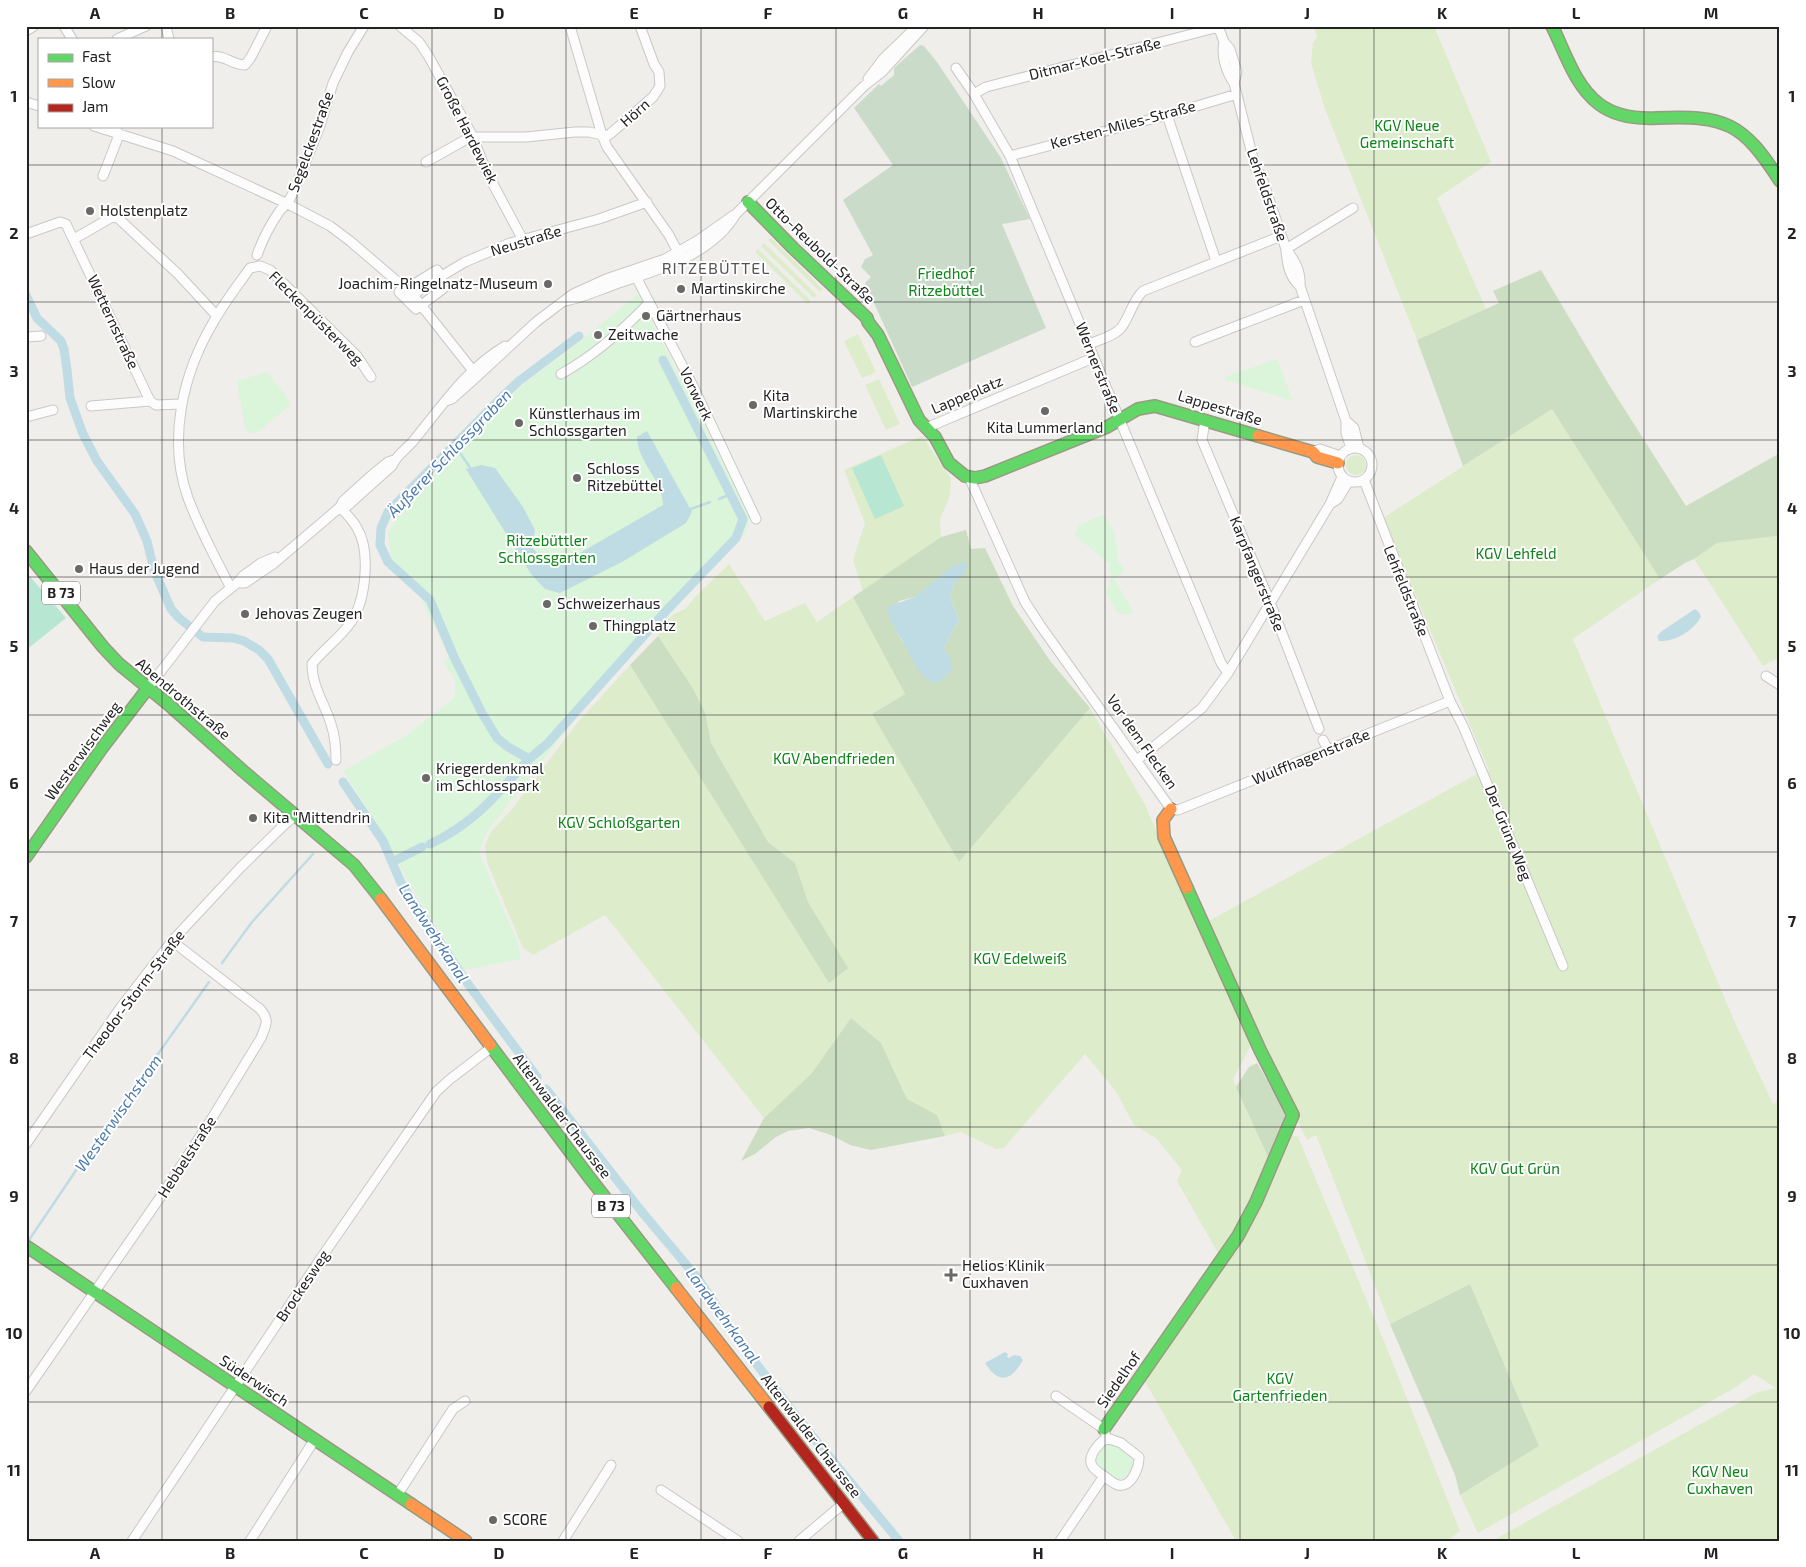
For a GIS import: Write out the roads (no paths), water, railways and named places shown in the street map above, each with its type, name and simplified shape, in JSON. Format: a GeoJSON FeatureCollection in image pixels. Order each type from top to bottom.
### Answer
{"type":"FeatureCollection","features":[{"type":"Feature","properties":{"kind":"street"},"geometry":{"type":"LineString","coordinates":[[26,31],[34,26]]}},
{"type":"Feature","properties":{"kind":"street"},"geometry":{"type":"LineString","coordinates":[[64,26],[71,38]]}},
{"type":"Feature","properties":{"kind":"street"},"geometry":{"type":"LineString","coordinates":[[119,38],[146,26]]}},
{"type":"Feature","properties":{"kind":"street"},"geometry":{"type":"LineString","coordinates":[[212,57],[219,55],[238,65],[245,65],[267,26]]}},
{"type":"Feature","properties":{"kind":"street","name":"Segelckestraße"},"geometry":{"type":"LineString","coordinates":[[257,255],[261,243],[280,212],[288,204],[320,126],[328,103],[330,89],[364,26]]}},
{"type":"Feature","properties":{"kind":"street","name":"Große Hardewiek"},"geometry":{"type":"LineString","coordinates":[[400,26],[423,46],[447,88],[469,138],[523,240]]}},
{"type":"Feature","properties":{"kind":"street"},"geometry":{"type":"LineString","coordinates":[[570,26],[607,147],[669,235],[680,256]]}},
{"type":"Feature","properties":{"kind":"street","name":"Hörn"},"geometry":{"type":"LineString","coordinates":[[602,135],[610,134],[624,123],[653,97],[660,86],[659,72],[654,64],[640,26]]}},
{"type":"Feature","properties":{"kind":"street"},"geometry":{"type":"LineString","coordinates":[[864,86],[874,69],[917,26]]}},
{"type":"Feature","properties":{"kind":"street"},"geometry":{"type":"LineString","coordinates":[[148,688],[215,601],[234,586],[245,582],[273,564],[315,529],[364,482],[411,445],[446,401],[452,399],[536,322],[564,301],[582,297],[634,273],[661,269],[680,256],[712,241],[727,227],[736,214],[864,86],[882,72],[924,26]]}},
{"type":"Feature","properties":{"kind":"street"},"geometry":{"type":"LineString","coordinates":[[1552,26],[1585,90],[1606,110],[1620,116],[1635,118],[1697,117],[1718,121],[1742,133],[1752,141],[1763,154],[1780,181]]}},
{"type":"Feature","properties":{"kind":"street","name":"Lehfeldstraße"},"geometry":{"type":"LineString","coordinates":[[1218,27],[1224,42],[1230,49],[1237,72],[1234,83],[1256,170],[1261,175],[1286,249],[1287,263],[1294,281],[1300,286],[1346,421],[1354,428],[1355,448]]}},
{"type":"Feature","properties":{"kind":"street","name":"Ditmar-Koel-Straße"},"geometry":{"type":"LineString","coordinates":[[974,94],[986,87],[1218,27]]}},
{"type":"Feature","properties":{"kind":"street","name":"Wernerstraße"},"geometry":{"type":"LineString","coordinates":[[956,68],[974,94],[1010,156],[1221,662],[1228,673]]}},
{"type":"Feature","properties":{"kind":"street","name":"Kersten-Miles-Straße"},"geometry":{"type":"LineString","coordinates":[[1010,156],[1167,115],[1237,94]]}},
{"type":"Feature","properties":{"kind":"street"},"geometry":{"type":"LineString","coordinates":[[26,102],[38,106]]}},
{"type":"Feature","properties":{"kind":"street"},"geometry":{"type":"LineString","coordinates":[[1167,115],[1216,262]]}},
{"type":"Feature","properties":{"kind":"street"},"geometry":{"type":"LineString","coordinates":[[103,176],[117,130],[173,151],[311,215],[344,236],[413,295],[470,367]]}},
{"type":"Feature","properties":{"kind":"street"},"geometry":{"type":"LineString","coordinates":[[426,162],[469,138],[526,137],[575,132],[589,132],[602,135]]}},
{"type":"Feature","properties":{"kind":"street","name":"Neustraße"},"geometry":{"type":"LineString","coordinates":[[413,295],[465,262],[510,243],[646,202]]}},
{"type":"Feature","properties":{"kind":"street","name":"Otto-Reubold-Straße"},"geometry":{"type":"LineString","coordinates":[[748,202],[793,248],[867,318],[878,335],[919,420],[926,428]]}},
{"type":"Feature","properties":{"kind":"street","name":"Lehfeldstraße"},"geometry":{"type":"LineString","coordinates":[[1286,249],[1353,208]]}},
{"type":"Feature","properties":{"kind":"street"},"geometry":{"type":"LineString","coordinates":[[26,234],[60,222],[66,224],[75,241],[112,217],[122,222],[178,274],[217,316],[190,372],[181,404],[180,452],[186,491],[216,559],[234,586]]}},
{"type":"Feature","properties":{"kind":"street"},"geometry":{"type":"LineString","coordinates":[[1089,344],[1121,328],[1137,298],[1143,291],[1281,236]]}},
{"type":"Feature","properties":{"kind":"street","name":"Wetternstraße"},"geometry":{"type":"LineString","coordinates":[[75,241],[150,401]]}},
{"type":"Feature","properties":{"kind":"street","name":"Fleckenpüsterweg"},"geometry":{"type":"LineString","coordinates":[[217,316],[250,268],[255,265],[270,270],[357,356],[371,377]]}},
{"type":"Feature","properties":{"kind":"street"},"geometry":{"type":"LineString","coordinates":[[437,270],[442,277],[441,282],[444,288],[416,308],[399,292],[406,284],[414,284],[437,270]]}},
{"type":"Feature","properties":{"kind":"street","name":"Vorwerk"},"geometry":{"type":"LineString","coordinates":[[634,273],[693,386],[756,519]]}},
{"type":"Feature","properties":{"kind":"street"},"geometry":{"type":"LineString","coordinates":[[1195,342],[1304,300]]}},
{"type":"Feature","properties":{"kind":"street"},"geometry":{"type":"LineString","coordinates":[[561,374],[614,337],[649,303]]}},
{"type":"Feature","properties":{"kind":"street"},"geometry":{"type":"LineString","coordinates":[[26,337],[41,336]]}},
{"type":"Feature","properties":{"kind":"street","name":"Lappeplatz"},"geometry":{"type":"LineString","coordinates":[[969,477],[950,465],[935,437],[926,428],[1093,358]]}},
{"type":"Feature","properties":{"kind":"street"},"geometry":{"type":"LineString","coordinates":[[91,406],[150,401],[156,405],[181,404]]}},
{"type":"Feature","properties":{"kind":"street","name":"Lappestraße"},"geometry":{"type":"LineString","coordinates":[[1119,420],[1138,409],[1155,406],[1313,452],[1317,457],[1339,459]]}},
{"type":"Feature","properties":{"kind":"street"},"geometry":{"type":"LineString","coordinates":[[26,417],[53,410]]}},
{"type":"Feature","properties":{"kind":"street"},"geometry":{"type":"LineString","coordinates":[[969,477],[985,476],[1095,432],[1119,420]]}},
{"type":"Feature","properties":{"kind":"street","name":"Karpfangerstraße"},"geometry":{"type":"LineString","coordinates":[[1204,420],[1202,440],[1270,602],[1319,729]]}},
{"type":"Feature","properties":{"kind":"street"},"geometry":{"type":"LineString","coordinates":[[1355,448],[1368,453],[1373,465],[1369,476],[1359,482],[1346,479],[1338,467],[1339,459],[1355,448]]}},
{"type":"Feature","properties":{"kind":"street","name":"Vor dem Flecken"},"geometry":{"type":"LineString","coordinates":[[969,477],[1025,602],[1171,809],[1163,820],[1164,837],[1260,1050],[1293,1115]]}},
{"type":"Feature","properties":{"kind":"street"},"geometry":{"type":"LineString","coordinates":[[1137,760],[1202,708],[1228,673],[1346,479]]}},
{"type":"Feature","properties":{"kind":"street","name":"Lehfeldstraße"},"geometry":{"type":"LineString","coordinates":[[1364,480],[1450,701]]}},
{"type":"Feature","properties":{"kind":"street"},"geometry":{"type":"LineString","coordinates":[[336,760],[335,741],[331,723],[316,690],[312,664],[341,635],[355,615],[364,591],[365,563],[358,529],[340,507]]}},
{"type":"Feature","properties":{"kind":"street","name":"Abendrothstraße"},"geometry":{"type":"LineString","coordinates":[[26,551],[108,652],[128,672],[339,852]]}},
{"type":"Feature","properties":{"kind":"street"},"geometry":{"type":"LineString","coordinates":[[1766,676],[1780,685]]}},
{"type":"Feature","properties":{"kind":"street","name":"Westerwischweg"},"geometry":{"type":"LineString","coordinates":[[26,857],[102,748],[148,688]]}},
{"type":"Feature","properties":{"kind":"street","name":"Wulffhagenstraße"},"geometry":{"type":"LineString","coordinates":[[1171,809],[1178,810],[1450,701]]}},
{"type":"Feature","properties":{"kind":"street","name":"Der Grüne Weg"},"geometry":{"type":"LineString","coordinates":[[1450,701],[1464,726],[1563,966]]}},
{"type":"Feature","properties":{"kind":"street"},"geometry":{"type":"LineString","coordinates":[[1324,740],[1328,750]]}},
{"type":"Feature","properties":{"kind":"street","name":"Theodor-Storm-Straße"},"geometry":{"type":"LineString","coordinates":[[26,1144],[121,1007],[172,941],[240,868],[296,815]]}},
{"type":"Feature","properties":{"kind":"street","name":"Altenwalder Chaussee"},"geometry":{"type":"LineString","coordinates":[[339,852],[363,875],[588,1178],[873,1541]]}},
{"type":"Feature","properties":{"kind":"street","name":"Hebbelstraße"},"geometry":{"type":"LineString","coordinates":[[26,1391],[168,1186],[261,1038],[267,1022],[266,1015],[260,1009],[172,941]]}},
{"type":"Feature","properties":{"kind":"street","name":"Brockesweg"},"geometry":{"type":"LineString","coordinates":[[132,1541],[321,1258],[436,1092],[492,1047]]}},
{"type":"Feature","properties":{"kind":"street","name":"Siedelhof"},"geometry":{"type":"LineString","coordinates":[[1056,1396],[1105,1433],[1134,1452],[1139,1457],[1139,1464],[1133,1477],[1123,1485],[1118,1485],[1092,1466],[1090,1462],[1092,1455],[1099,1446],[1105,1433],[1159,1348],[1238,1236],[1256,1202],[1293,1115]]}},
{"type":"Feature","properties":{"kind":"street","name":"Süderwisch"},"geometry":{"type":"LineString","coordinates":[[28,1247],[466,1541]]}},
{"type":"Feature","properties":{"kind":"street"},"geometry":{"type":"LineString","coordinates":[[398,1494],[453,1409],[465,1401]]}},
{"type":"Feature","properties":{"kind":"street"},"geometry":{"type":"LineString","coordinates":[[250,1541],[315,1439]]}},
{"type":"Feature","properties":{"kind":"street"},"geometry":{"type":"LineString","coordinates":[[562,1541],[611,1465]]}},
{"type":"Feature","properties":{"kind":"street"},"geometry":{"type":"LineString","coordinates":[[1060,1541],[1104,1476]]}},
{"type":"Feature","properties":{"kind":"street"},"geometry":{"type":"LineString","coordinates":[[661,1490],[738,1541]]}},
{"type":"Feature","properties":{"kind":"street"},"geometry":{"type":"LineString","coordinates":[[799,1541],[844,1503]]}},
{"type":"Feature","properties":{"kind":"water"},"geometry":{"type":"Polygon","coordinates":[[[647,431],[692,512],[686,523],[622,562],[560,593],[545,589],[531,574],[466,469],[481,465],[495,468],[523,507],[535,530],[532,547],[545,563],[559,565],[663,505],[659,487],[638,447],[637,437],[647,431]]]}},
{"type":"Feature","properties":{"kind":"water"},"geometry":{"type":"Polygon","coordinates":[[[963,562],[968,564],[964,574],[954,584],[950,597],[959,620],[944,647],[951,659],[952,669],[944,678],[937,682],[930,681],[913,661],[889,617],[887,607],[915,597],[951,567],[963,562]]]}},
{"type":"Feature","properties":{"kind":"water"},"geometry":{"type":"Polygon","coordinates":[[[1695,609],[1701,616],[1694,626],[1678,637],[1659,641],[1657,636],[1662,631],[1695,609]]]}},
{"type":"Feature","properties":{"kind":"water"},"geometry":{"type":"Polygon","coordinates":[[[1005,1352],[1009,1358],[1014,1355],[1020,1356],[1023,1360],[1014,1372],[1005,1378],[995,1375],[985,1363],[1005,1352]]]}},
{"type":"Feature","properties":{"kind":"waterway","name":"Landwehrkanal"},"geometry":{"type":"LineString","coordinates":[[26,295],[37,318],[61,341],[64,349],[70,398],[83,434],[97,461],[135,514],[147,541],[154,570],[171,609],[179,618],[203,637],[233,638],[244,641],[259,650],[268,659],[328,764]]}},
{"type":"Feature","properties":{"kind":"waterway","name":"Äußerer Schlossgraben"},"geometry":{"type":"LineString","coordinates":[[430,844],[446,836],[473,817],[529,759],[497,738],[482,713],[454,657],[430,600],[388,562],[380,545],[381,528],[388,512],[503,396],[519,381],[579,336]]}},
{"type":"Feature","properties":{"kind":"waterway","name":"Äußerer Schlossgraben"},"geometry":{"type":"LineString","coordinates":[[529,759],[547,744],[665,612],[736,538],[743,519],[663,360]]}},
{"type":"Feature","properties":{"kind":"waterway"},"geometry":{"type":"LineString","coordinates":[[454,444],[471,469]]}},
{"type":"Feature","properties":{"kind":"waterway","name":"Äußerer Schlossgraben"},"geometry":{"type":"LineString","coordinates":[[719,499],[731,494]]}},
{"type":"Feature","properties":{"kind":"waterway","name":"Äußerer Schlossgraben"},"geometry":{"type":"LineString","coordinates":[[688,510],[710,502]]}},
{"type":"Feature","properties":{"kind":"waterway","name":"Landwehrkanal"},"geometry":{"type":"LineString","coordinates":[[343,782],[383,841],[401,883],[465,980],[537,1077]]}},
{"type":"Feature","properties":{"kind":"waterway","name":"Westerwischstrom"},"geometry":{"type":"LineString","coordinates":[[355,816],[362,810]]}},
{"type":"Feature","properties":{"kind":"waterway","name":"Äußerer Schlossgraben"},"geometry":{"type":"LineString","coordinates":[[392,862],[422,847]]}},
{"type":"Feature","properties":{"kind":"waterway","name":"Westerwischstrom"},"geometry":{"type":"LineString","coordinates":[[222,963],[252,922],[313,854]]}},
{"type":"Feature","properties":{"kind":"waterway","name":"Westerwischstrom"},"geometry":{"type":"LineString","coordinates":[[27,1243],[85,1157],[209,982]]}},
{"type":"Feature","properties":{"kind":"waterway","name":"Landwehrkanal"},"geometry":{"type":"LineString","coordinates":[[546,1089],[642,1212],[699,1280],[739,1341],[799,1420],[899,1541]]}},
{"type":"Feature","properties":{"kind":"place","name":"Holstenplatz"},"geometry":{"type":"Point","coordinates":[90,211]}},
{"type":"Feature","properties":{"kind":"place","name":"Joachim-Ringelnatz-Museum"},"geometry":{"type":"Point","coordinates":[548,284]}},
{"type":"Feature","properties":{"kind":"place","name":"Martinskirche"},"geometry":{"type":"Point","coordinates":[681,289]}},
{"type":"Feature","properties":{"kind":"place","name":"Gärtnerhaus"},"geometry":{"type":"Point","coordinates":[646,316]}},
{"type":"Feature","properties":{"kind":"place","name":"Zeitwache"},"geometry":{"type":"Point","coordinates":[598,335]}},
{"type":"Feature","properties":{"kind":"place","name":"Kita Martinskirche"},"geometry":{"type":"Point","coordinates":[753,405]}},
{"type":"Feature","properties":{"kind":"place","name":"Kita Lummerland"},"geometry":{"type":"Point","coordinates":[1045,411]}},
{"type":"Feature","properties":{"kind":"place","name":"Künstlerhaus im Schlossgarten"},"geometry":{"type":"Point","coordinates":[519,423]}},
{"type":"Feature","properties":{"kind":"place","name":"Schloss Ritzebüttel"},"geometry":{"type":"Point","coordinates":[577,478]}},
{"type":"Feature","properties":{"kind":"place","name":"Haus der Jugend"},"geometry":{"type":"Point","coordinates":[79,569]}},
{"type":"Feature","properties":{"kind":"place","name":"Schweizerhaus"},"geometry":{"type":"Point","coordinates":[547,604]}},
{"type":"Feature","properties":{"kind":"place","name":"Jehovas Zeugen"},"geometry":{"type":"Point","coordinates":[245,614]}},
{"type":"Feature","properties":{"kind":"place","name":"Thingplatz"},"geometry":{"type":"Point","coordinates":[593,626]}},
{"type":"Feature","properties":{"kind":"place","name":"Kriegerdenkmal im Schlosspark"},"geometry":{"type":"Point","coordinates":[426,778]}},
{"type":"Feature","properties":{"kind":"place","name":"Kita \"Mittendrin"},"geometry":{"type":"Point","coordinates":[253,818]}},
{"type":"Feature","properties":{"kind":"place","name":"Helios Klinik Cuxhaven"},"geometry":{"type":"Point","coordinates":[951,1275]}},
{"type":"Feature","properties":{"kind":"place","name":"SCORE"},"geometry":{"type":"Point","coordinates":[493,1520]}},
{"type":"Feature","properties":{"kind":"district","name":"RITZEBÜTTEL"},"geometry":{"type":"Point","coordinates":[716,268]}},
{"type":"Feature","properties":{"kind":"park label","name":"KGV Neue Gemeinschaft"},"geometry":{"type":"Point","coordinates":[1407,134]}},
{"type":"Feature","properties":{"kind":"park label","name":"Friedhof Ritzebüttel"},"geometry":{"type":"Point","coordinates":[946,282]}},
{"type":"Feature","properties":{"kind":"park label","name":"Ritzebüttler Schlossgarten"},"geometry":{"type":"Point","coordinates":[547,550]}},
{"type":"Feature","properties":{"kind":"park label","name":"KGV Lehfeld"},"geometry":{"type":"Point","coordinates":[1516,554]}},
{"type":"Feature","properties":{"kind":"park label","name":"KGV Abendfrieden"},"geometry":{"type":"Point","coordinates":[834,759]}},
{"type":"Feature","properties":{"kind":"park label","name":"KGV Schloßgarten"},"geometry":{"type":"Point","coordinates":[619,823]}},
{"type":"Feature","properties":{"kind":"park label","name":"KGV Edelweiß"},"geometry":{"type":"Point","coordinates":[1020,959]}},
{"type":"Feature","properties":{"kind":"park label","name":"KGV Gut Grün"},"geometry":{"type":"Point","coordinates":[1515,1169]}},
{"type":"Feature","properties":{"kind":"park label","name":"KGV Gartenfrieden"},"geometry":{"type":"Point","coordinates":[1280,1388]}},
{"type":"Feature","properties":{"kind":"park label","name":"KGV Neu Cuxhaven"},"geometry":{"type":"Point","coordinates":[1720,1480]}}]}
